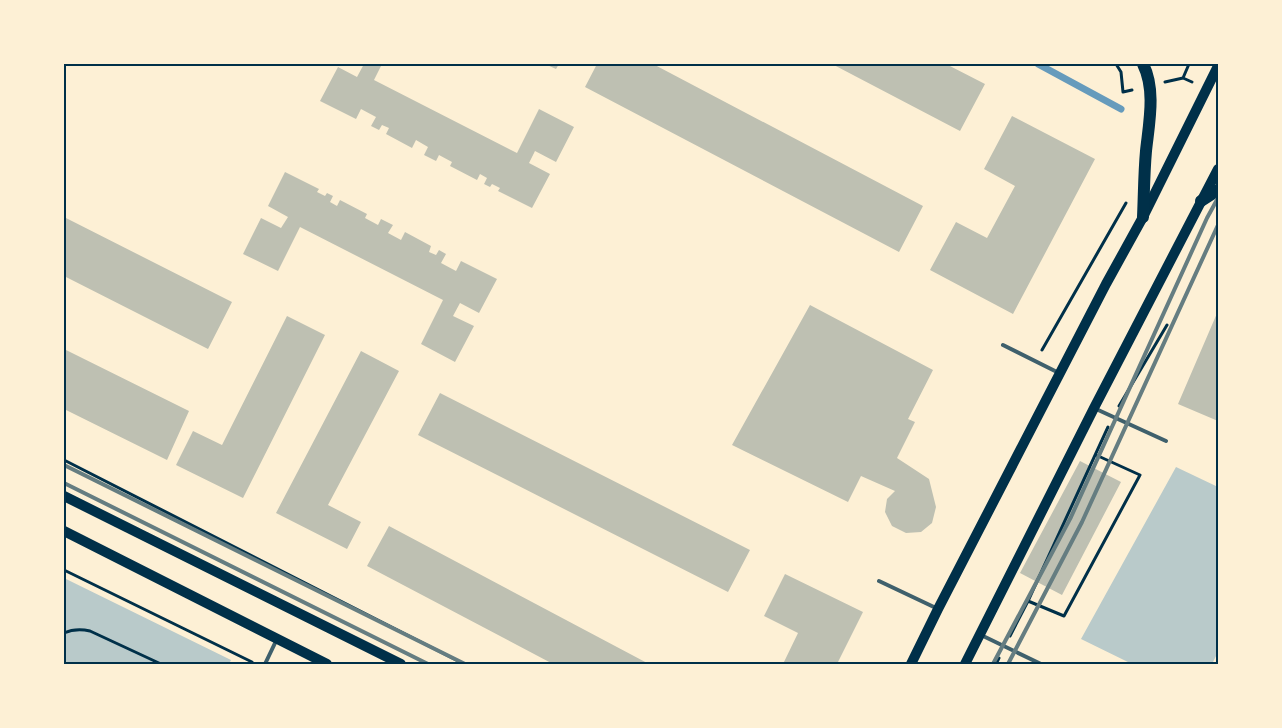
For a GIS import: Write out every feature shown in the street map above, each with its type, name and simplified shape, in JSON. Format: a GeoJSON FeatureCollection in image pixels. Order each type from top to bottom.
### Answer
{"type":"FeatureCollection","features":[{"type":"Feature","properties":{"kind":"main road"},"geometry":{"type":"LineString","coordinates":[[1143,64],[1150,85],[1150,122],[1146,153],[1143,217]]}},
{"type":"Feature","properties":{"kind":"main road"},"geometry":{"type":"LineString","coordinates":[[911,664],[1143,217],[1218,66]]}},
{"type":"Feature","properties":{"kind":"main road"},"geometry":{"type":"LineString","coordinates":[[965,664],[1094,408],[1218,169]]}},
{"type":"Feature","properties":{"kind":"main road"},"geometry":{"type":"LineString","coordinates":[[1201,201],[1218,190]]}},
{"type":"Feature","properties":{"kind":"main road"},"geometry":{"type":"LineString","coordinates":[[64,496],[401,664]]}},
{"type":"Feature","properties":{"kind":"main road"},"geometry":{"type":"LineString","coordinates":[[64,531],[327,664]]}},
{"type":"Feature","properties":{"kind":"lane"},"geometry":{"type":"LineString","coordinates":[[1003,345],[1060,374]]}},
{"type":"Feature","properties":{"kind":"lane"},"geometry":{"type":"LineString","coordinates":[[1094,408],[1166,441]]}},
{"type":"Feature","properties":{"kind":"lane"},"geometry":{"type":"LineString","coordinates":[[879,581],[938,609]]}},
{"type":"Feature","properties":{"kind":"lane"},"geometry":{"type":"LineString","coordinates":[[979,634],[1041,664]]}},
{"type":"Feature","properties":{"kind":"lane"},"geometry":{"type":"LineString","coordinates":[[265,664],[277,638]]}},
{"type":"Feature","properties":{"kind":"path"},"geometry":{"type":"LineString","coordinates":[[1116,64],[1121,72],[1123,92],[1183,78],[1207,88]]}},
{"type":"Feature","properties":{"kind":"path"},"geometry":{"type":"LineString","coordinates":[[1183,78],[1189,64]]}},
{"type":"Feature","properties":{"kind":"path"},"geometry":{"type":"LineString","coordinates":[[1035,361],[1126,203]]}},
{"type":"Feature","properties":{"kind":"path"},"geometry":{"type":"LineString","coordinates":[[1140,371],[1167,325]]}},
{"type":"Feature","properties":{"kind":"path"},"geometry":{"type":"LineString","coordinates":[[1005,647],[1096,455],[1140,475],[1064,616],[1028,601]]}},
{"type":"Feature","properties":{"kind":"path"},"geometry":{"type":"LineString","coordinates":[[64,460],[464,664]]}},
{"type":"Feature","properties":{"kind":"path"},"geometry":{"type":"LineString","coordinates":[[64,570],[256,664]]}},
{"type":"Feature","properties":{"kind":"path"},"geometry":{"type":"LineString","coordinates":[[64,633],[83,629],[90,631],[161,664]]}},
{"type":"Feature","properties":{"kind":"shaded area"},"geometry":{"type":"Polygon","coordinates":[[[1176,467],[1218,487],[1218,652],[1212,664],[1132,664],[1081,639],[1176,467]]]}},
{"type":"Feature","properties":{"kind":"shaded area"},"geometry":{"type":"Polygon","coordinates":[[[64,578],[231,660],[229,664],[64,664],[64,578]]]}},
{"type":"Feature","properties":{"kind":"building"},"geometry":{"type":"Polygon","coordinates":[[[364,64],[382,64],[374,80],[517,153],[539,109],[574,127],[556,162],[535,151],[529,163],[550,174],[532,208],[498,191],[500,188],[492,184],[490,187],[484,184],[487,178],[480,174],[477,180],[450,166],[452,162],[439,155],[436,161],[424,155],[428,147],[416,140],[412,148],[386,134],[389,128],[382,125],[379,130],[371,126],[376,117],[361,109],[356,119],[320,101],[338,67],[357,77],[364,64]]]}},
{"type":"Feature","properties":{"kind":"building"},"geometry":{"type":"Polygon","coordinates":[[[545,64],[559,64],[556,69],[545,64]]]}},
{"type":"Feature","properties":{"kind":"building"},"geometry":{"type":"Polygon","coordinates":[[[597,64],[653,64],[923,206],[899,252],[585,87],[597,64]]]}},
{"type":"Feature","properties":{"kind":"building"},"geometry":{"type":"Polygon","coordinates":[[[832,64],[946,64],[985,84],[960,131],[832,64]]]}},
{"type":"Feature","properties":{"kind":"building"},"geometry":{"type":"Polygon","coordinates":[[[1012,116],[1095,159],[1013,314],[930,270],[956,222],[987,238],[1015,186],[984,169],[1012,116]]]}},
{"type":"Feature","properties":{"kind":"building"},"geometry":{"type":"Polygon","coordinates":[[[285,172],[319,189],[317,192],[325,196],[327,193],[333,196],[330,202],[337,206],[340,200],[367,214],[365,218],[378,225],[381,219],[393,225],[388,233],[401,240],[405,232],[431,246],[429,252],[436,255],[439,250],[446,254],[441,263],[456,271],[461,261],[497,279],[479,313],[460,303],[453,316],[474,326],[455,362],[421,344],[443,300],[300,227],[278,271],[243,254],[261,218],[281,228],[288,217],[268,206],[285,172]]]}},
{"type":"Feature","properties":{"kind":"building"},"geometry":{"type":"Polygon","coordinates":[[[64,217],[232,302],[208,349],[64,276],[64,217]]]}},
{"type":"Feature","properties":{"kind":"building"},"geometry":{"type":"Polygon","coordinates":[[[810,305],[933,370],[908,419],[915,422],[897,458],[929,479],[936,507],[932,523],[921,532],[906,533],[892,526],[885,512],[887,499],[895,491],[861,476],[848,502],[732,445],[810,305]]]}},
{"type":"Feature","properties":{"kind":"building"},"geometry":{"type":"Polygon","coordinates":[[[1218,311],[1218,421],[1178,404],[1218,311]]]}},
{"type":"Feature","properties":{"kind":"building"},"geometry":{"type":"Polygon","coordinates":[[[287,316],[325,335],[243,498],[176,465],[193,431],[222,445],[287,316]]]}},
{"type":"Feature","properties":{"kind":"building"},"geometry":{"type":"Polygon","coordinates":[[[64,349],[189,411],[167,460],[64,409],[64,349]]]}},
{"type":"Feature","properties":{"kind":"building"},"geometry":{"type":"Polygon","coordinates":[[[361,351],[399,371],[328,505],[361,522],[347,549],[276,513],[361,351]]]}},
{"type":"Feature","properties":{"kind":"building"},"geometry":{"type":"Polygon","coordinates":[[[440,393],[750,550],[728,592],[418,435],[440,393]]]}},
{"type":"Feature","properties":{"kind":"building"},"geometry":{"type":"Polygon","coordinates":[[[1080,461],[1121,482],[1062,595],[1020,573],[1080,461]]]}},
{"type":"Feature","properties":{"kind":"building"},"geometry":{"type":"Polygon","coordinates":[[[389,526],[649,664],[553,664],[367,566],[389,526]]]}},
{"type":"Feature","properties":{"kind":"building"},"geometry":{"type":"Polygon","coordinates":[[[785,574],[863,612],[837,664],[783,664],[798,633],[764,616],[785,574]]]}},
{"type":"Feature","properties":{"kind":"waterway"},"geometry":{"type":"LineString","coordinates":[[1038,64],[1121,109]]}},
{"type":"Feature","properties":{"kind":"railway"},"geometry":{"type":"LineString","coordinates":[[993,664],[1071,517],[1207,218],[1218,198]]}},
{"type":"Feature","properties":{"kind":"railway"},"geometry":{"type":"LineString","coordinates":[[1008,664],[1082,522],[1218,225]]}},
{"type":"Feature","properties":{"kind":"railway"},"geometry":{"type":"LineString","coordinates":[[64,465],[465,664]]}},
{"type":"Feature","properties":{"kind":"railway"},"geometry":{"type":"LineString","coordinates":[[64,483],[428,664]]}}]}
